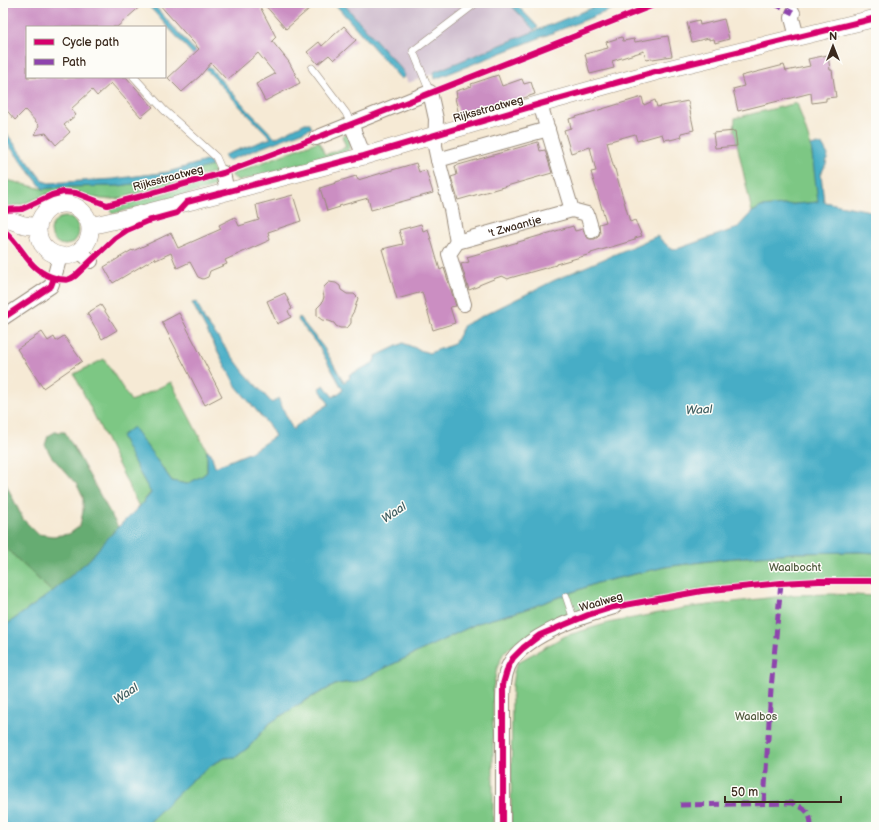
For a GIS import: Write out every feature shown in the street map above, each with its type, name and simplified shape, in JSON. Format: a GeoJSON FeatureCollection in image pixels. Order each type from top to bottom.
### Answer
{"type":"FeatureCollection","features":[{"type":"Feature","properties":{"kind":"street"},"geometry":{"type":"LineString","coordinates":[[793,13],[792,18],[797,37]]}},
{"type":"Feature","properties":{"kind":"street","name":"Rijksstraatweg"},"geometry":{"type":"LineString","coordinates":[[90,226],[130,222],[227,191],[364,156],[435,134],[654,72],[876,18]]}},
{"type":"Feature","properties":{"kind":"street"},"geometry":{"type":"LineString","coordinates":[[316,138],[430,92],[436,119],[435,146],[451,209],[457,242],[449,254],[464,304]]}},
{"type":"Feature","properties":{"kind":"street"},"geometry":{"type":"LineString","coordinates":[[540,104],[572,210],[587,214],[592,231]]}},
{"type":"Feature","properties":{"kind":"street"},"geometry":{"type":"LineString","coordinates":[[351,124],[364,156]]}},
{"type":"Feature","properties":{"kind":"street"},"geometry":{"type":"LineString","coordinates":[[438,160],[548,129]]}},
{"type":"Feature","properties":{"kind":"street"},"geometry":{"type":"LineString","coordinates":[[223,173],[227,191]]}},
{"type":"Feature","properties":{"kind":"street"},"geometry":{"type":"LineString","coordinates":[[64,204],[74,206],[86,216],[90,226],[89,240],[84,249],[86,256],[60,256],[50,253],[43,246],[39,237],[38,227],[42,217],[54,206],[64,204]]}},
{"type":"Feature","properties":{"kind":"street","name":"'t Zwaantje"},"geometry":{"type":"LineString","coordinates":[[457,242],[572,210]]}},
{"type":"Feature","properties":{"kind":"street"},"geometry":{"type":"LineString","coordinates":[[3,218],[24,225],[38,227]]}},
{"type":"Feature","properties":{"kind":"street"},"geometry":{"type":"LineString","coordinates":[[3,318],[51,286],[60,256]]}},
{"type":"Feature","properties":{"kind":"street","name":"Waalweg"},"geometry":{"type":"LineString","coordinates":[[503,827],[503,700],[504,684],[508,667],[518,653],[540,635],[574,620],[614,607]]}},
{"type":"Feature","properties":{"kind":"lane"},"geometry":{"type":"LineString","coordinates":[[430,92],[413,51],[476,3]]}},
{"type":"Feature","properties":{"kind":"lane"},"geometry":{"type":"LineString","coordinates":[[312,68],[346,112],[351,124]]}},
{"type":"Feature","properties":{"kind":"lane"},"geometry":{"type":"LineString","coordinates":[[135,78],[164,110],[216,157],[223,173]]}},
{"type":"Feature","properties":{"kind":"lane"},"geometry":{"type":"LineString","coordinates":[[566,596],[574,620]]}},
{"type":"Feature","properties":{"kind":"shaded area"},"geometry":{"type":"Polygon","coordinates":[[[343,3],[509,3],[534,30],[535,36],[408,83],[402,71],[343,3]]]}},
{"type":"Feature","properties":{"kind":"green space"},"geometry":{"type":"Polygon","coordinates":[[[797,103],[811,146],[819,202],[761,207],[752,212],[734,130],[735,118],[797,103]]]}},
{"type":"Feature","properties":{"kind":"green space"},"geometry":{"type":"Polygon","coordinates":[[[347,134],[349,135],[350,146],[343,154],[239,181],[232,176],[232,174],[319,141],[325,155],[346,147],[342,136],[347,134]]]}},
{"type":"Feature","properties":{"kind":"green space"},"geometry":{"type":"Polygon","coordinates":[[[212,166],[215,172],[117,199],[99,199],[74,191],[58,190],[30,202],[14,206],[3,206],[3,179],[43,189],[61,187],[119,186],[153,181],[212,166]]]}},
{"type":"Feature","properties":{"kind":"green space"},"geometry":{"type":"Polygon","coordinates":[[[216,179],[216,184],[211,188],[112,214],[110,208],[216,179]]]}},
{"type":"Feature","properties":{"kind":"green space"},"geometry":{"type":"Polygon","coordinates":[[[65,217],[75,221],[79,231],[75,241],[65,245],[55,241],[51,231],[55,221],[65,217]]]}},
{"type":"Feature","properties":{"kind":"green space"},"geometry":{"type":"Polygon","coordinates":[[[104,359],[131,401],[171,382],[207,451],[207,472],[187,484],[172,481],[133,428],[138,470],[151,492],[139,507],[74,374],[104,359]]]}},
{"type":"Feature","properties":{"kind":"green space"},"geometry":{"type":"Polygon","coordinates":[[[55,432],[65,432],[118,527],[90,559],[52,592],[5,547],[3,543],[3,478],[23,519],[38,534],[53,536],[69,534],[80,526],[83,511],[83,497],[77,485],[51,456],[45,445],[48,436],[55,432]]]}},
{"type":"Feature","properties":{"kind":"green space"},"geometry":{"type":"Polygon","coordinates":[[[3,543],[5,547],[52,592],[6,625],[3,631],[3,543]]]}},
{"type":"Feature","properties":{"kind":"green space","name":"Waalbocht"},"geometry":{"type":"Polygon","coordinates":[[[793,553],[876,553],[876,578],[862,577],[711,587],[579,616],[532,635],[531,633],[504,652],[497,668],[493,689],[493,827],[146,827],[156,815],[191,781],[213,764],[225,758],[236,757],[249,747],[270,723],[306,700],[337,684],[358,681],[478,623],[524,610],[597,583],[665,567],[724,559],[793,553]]]}},
{"type":"Feature","properties":{"kind":"green space","name":"Waalbos"},"geometry":{"type":"Polygon","coordinates":[[[832,594],[876,596],[876,827],[511,827],[512,685],[514,672],[518,662],[565,636],[608,623],[684,608],[792,595],[832,594]]]}},
{"type":"Feature","properties":{"kind":"water"},"geometry":{"type":"Polygon","coordinates":[[[146,3],[152,3],[275,138],[305,123],[309,123],[312,128],[227,161],[224,155],[271,138],[245,112],[146,3]]]}},
{"type":"Feature","properties":{"kind":"water"},"geometry":{"type":"Polygon","coordinates":[[[334,3],[343,3],[403,71],[405,76],[401,79],[334,3]]]}},
{"type":"Feature","properties":{"kind":"water"},"geometry":{"type":"Polygon","coordinates":[[[509,3],[515,3],[538,27],[534,30],[509,3]]]}},
{"type":"Feature","properties":{"kind":"water"},"geometry":{"type":"Polygon","coordinates":[[[604,3],[628,3],[435,79],[434,72],[604,3]]]}},
{"type":"Feature","properties":{"kind":"water"},"geometry":{"type":"Polygon","coordinates":[[[3,129],[43,181],[49,183],[113,179],[168,172],[209,160],[212,166],[153,181],[119,186],[61,187],[43,189],[3,138],[3,129]]]}},
{"type":"Feature","properties":{"kind":"water","name":"Waal"},"geometry":{"type":"Polygon","coordinates":[[[818,144],[823,146],[828,155],[826,164],[821,174],[824,202],[876,212],[876,553],[793,553],[724,559],[665,567],[597,583],[524,610],[478,623],[358,681],[337,684],[306,700],[270,723],[249,747],[236,757],[225,758],[213,764],[191,781],[156,815],[146,827],[3,827],[3,631],[6,625],[52,592],[90,559],[151,493],[121,436],[133,427],[172,481],[187,484],[207,472],[207,451],[211,453],[215,467],[251,452],[275,436],[270,427],[236,386],[192,303],[197,302],[204,319],[244,372],[272,403],[278,398],[293,430],[296,426],[329,404],[319,388],[324,385],[333,397],[343,390],[319,347],[298,320],[299,317],[324,348],[344,382],[350,378],[349,375],[373,363],[376,356],[403,343],[429,353],[454,344],[464,325],[555,280],[657,236],[670,248],[677,249],[737,228],[751,213],[761,207],[818,202],[811,146],[818,144]]]}},
{"type":"Feature","properties":{"kind":"building"},"geometry":{"type":"Polygon","coordinates":[[[3,3],[144,3],[118,26],[26,26],[26,78],[127,78],[153,107],[141,117],[111,83],[97,96],[92,90],[71,109],[76,115],[64,125],[70,132],[56,145],[46,133],[35,135],[39,125],[25,110],[15,120],[3,106],[3,3]]]}},
{"type":"Feature","properties":{"kind":"building"},"geometry":{"type":"Polygon","coordinates":[[[158,3],[258,3],[276,37],[272,41],[289,62],[300,83],[265,101],[256,84],[275,74],[258,53],[227,80],[211,63],[200,76],[182,92],[168,78],[199,49],[158,3]]]}},
{"type":"Feature","properties":{"kind":"building"},"geometry":{"type":"Polygon","coordinates":[[[263,3],[316,3],[286,29],[263,3]]]}},
{"type":"Feature","properties":{"kind":"building"},"geometry":{"type":"Polygon","coordinates":[[[724,19],[729,39],[715,43],[714,39],[709,40],[709,38],[692,42],[687,23],[699,20],[700,25],[724,19]]]}},
{"type":"Feature","properties":{"kind":"building"},"geometry":{"type":"Polygon","coordinates":[[[344,26],[356,40],[334,60],[329,55],[318,64],[307,52],[319,42],[322,46],[344,26]]]}},
{"type":"Feature","properties":{"kind":"building"},"geometry":{"type":"Polygon","coordinates":[[[668,36],[672,56],[646,60],[644,51],[612,61],[614,68],[590,74],[585,54],[608,48],[606,42],[622,37],[623,41],[634,39],[635,42],[668,36]]]}},
{"type":"Feature","properties":{"kind":"building"},"geometry":{"type":"Polygon","coordinates":[[[828,55],[836,97],[826,98],[826,101],[812,103],[811,93],[738,111],[733,89],[744,86],[741,76],[784,65],[786,71],[810,66],[808,59],[828,55]]]}},
{"type":"Feature","properties":{"kind":"building"},"geometry":{"type":"Polygon","coordinates":[[[498,75],[502,86],[522,79],[524,84],[531,82],[535,94],[510,103],[509,101],[506,101],[459,115],[455,98],[457,97],[456,91],[472,86],[471,84],[498,75]]]}},
{"type":"Feature","properties":{"kind":"building"},"geometry":{"type":"Polygon","coordinates":[[[642,97],[644,105],[655,100],[657,107],[688,101],[694,130],[681,133],[682,137],[670,140],[664,140],[662,134],[637,141],[635,134],[607,142],[630,222],[635,220],[642,236],[635,238],[635,240],[508,279],[502,276],[469,290],[461,264],[469,262],[467,257],[573,226],[575,231],[583,229],[586,237],[590,239],[595,239],[598,237],[600,233],[599,224],[606,222],[591,172],[596,171],[590,147],[571,153],[564,130],[571,128],[569,119],[642,97]]]}},
{"type":"Feature","properties":{"kind":"building"},"geometry":{"type":"Polygon","coordinates":[[[735,131],[737,146],[715,148],[713,133],[735,131]]]}},
{"type":"Feature","properties":{"kind":"building"},"geometry":{"type":"Polygon","coordinates":[[[538,142],[540,151],[545,150],[552,173],[458,200],[451,177],[457,175],[455,166],[538,142]]]}},
{"type":"Feature","properties":{"kind":"building"},"geometry":{"type":"Polygon","coordinates":[[[416,163],[419,172],[426,170],[433,193],[371,210],[368,198],[327,211],[320,188],[356,176],[358,180],[416,163]]]}},
{"type":"Feature","properties":{"kind":"building"},"geometry":{"type":"Polygon","coordinates":[[[293,195],[301,221],[268,232],[270,240],[225,260],[227,264],[210,271],[208,277],[203,279],[198,277],[190,262],[177,268],[171,253],[156,260],[155,258],[113,283],[104,267],[132,250],[133,251],[171,233],[178,248],[221,229],[219,225],[235,217],[239,226],[259,220],[256,205],[293,195]]]}},
{"type":"Feature","properties":{"kind":"building"},"geometry":{"type":"Polygon","coordinates":[[[421,224],[423,231],[428,229],[440,270],[444,268],[456,306],[450,307],[455,323],[433,330],[422,292],[397,299],[382,249],[403,244],[399,230],[421,224]]]}},
{"type":"Feature","properties":{"kind":"building"},"geometry":{"type":"Polygon","coordinates":[[[329,282],[336,283],[340,286],[341,290],[347,294],[354,294],[358,298],[351,316],[351,323],[346,328],[340,328],[334,323],[322,320],[317,316],[317,308],[322,303],[324,297],[324,287],[329,282]]]}},
{"type":"Feature","properties":{"kind":"building"},"geometry":{"type":"Polygon","coordinates":[[[285,293],[292,309],[288,311],[291,317],[277,324],[267,301],[285,293]]]}},
{"type":"Feature","properties":{"kind":"building"},"geometry":{"type":"Polygon","coordinates":[[[101,305],[117,330],[102,339],[87,313],[101,305]]]}},
{"type":"Feature","properties":{"kind":"building"},"geometry":{"type":"Polygon","coordinates":[[[179,313],[222,396],[205,405],[162,322],[179,313]]]}},
{"type":"Feature","properties":{"kind":"building"},"geometry":{"type":"Polygon","coordinates":[[[42,332],[48,341],[54,337],[56,341],[64,336],[82,361],[43,388],[17,349],[42,332]]]}},
{"type":"Feature","properties":{"kind":"marked path"},"geometry":{"type":"LineString","coordinates":[[773,3],[793,13]]}},
{"type":"Feature","properties":{"kind":"marked path"},"geometry":{"type":"LineString","coordinates":[[764,803],[771,689],[781,583]]}},
{"type":"Feature","properties":{"kind":"marked path"},"geometry":{"type":"LineString","coordinates":[[680,805],[791,803],[806,811],[810,817],[811,827]]}},
{"type":"Feature","properties":{"kind":"cycle path"},"geometry":{"type":"LineString","coordinates":[[107,205],[223,173],[659,3]]}},
{"type":"Feature","properties":{"kind":"cycle path"},"geometry":{"type":"LineString","coordinates":[[3,230],[17,244],[39,271],[48,276],[65,280],[75,276],[115,238],[127,230],[148,221],[177,213],[187,202],[364,156],[655,72],[876,18]]}},
{"type":"Feature","properties":{"kind":"cycle path"},"geometry":{"type":"LineString","coordinates":[[3,210],[22,209],[52,195],[63,192],[76,193],[107,205]]}},
{"type":"Feature","properties":{"kind":"cycle path"},"geometry":{"type":"LineString","coordinates":[[3,318],[51,286],[54,278]]}},
{"type":"Feature","properties":{"kind":"cycle path"},"geometry":{"type":"LineString","coordinates":[[503,827],[503,684],[508,667],[513,658],[540,635],[588,615],[614,607],[702,591],[781,583],[876,581]]}}]}
